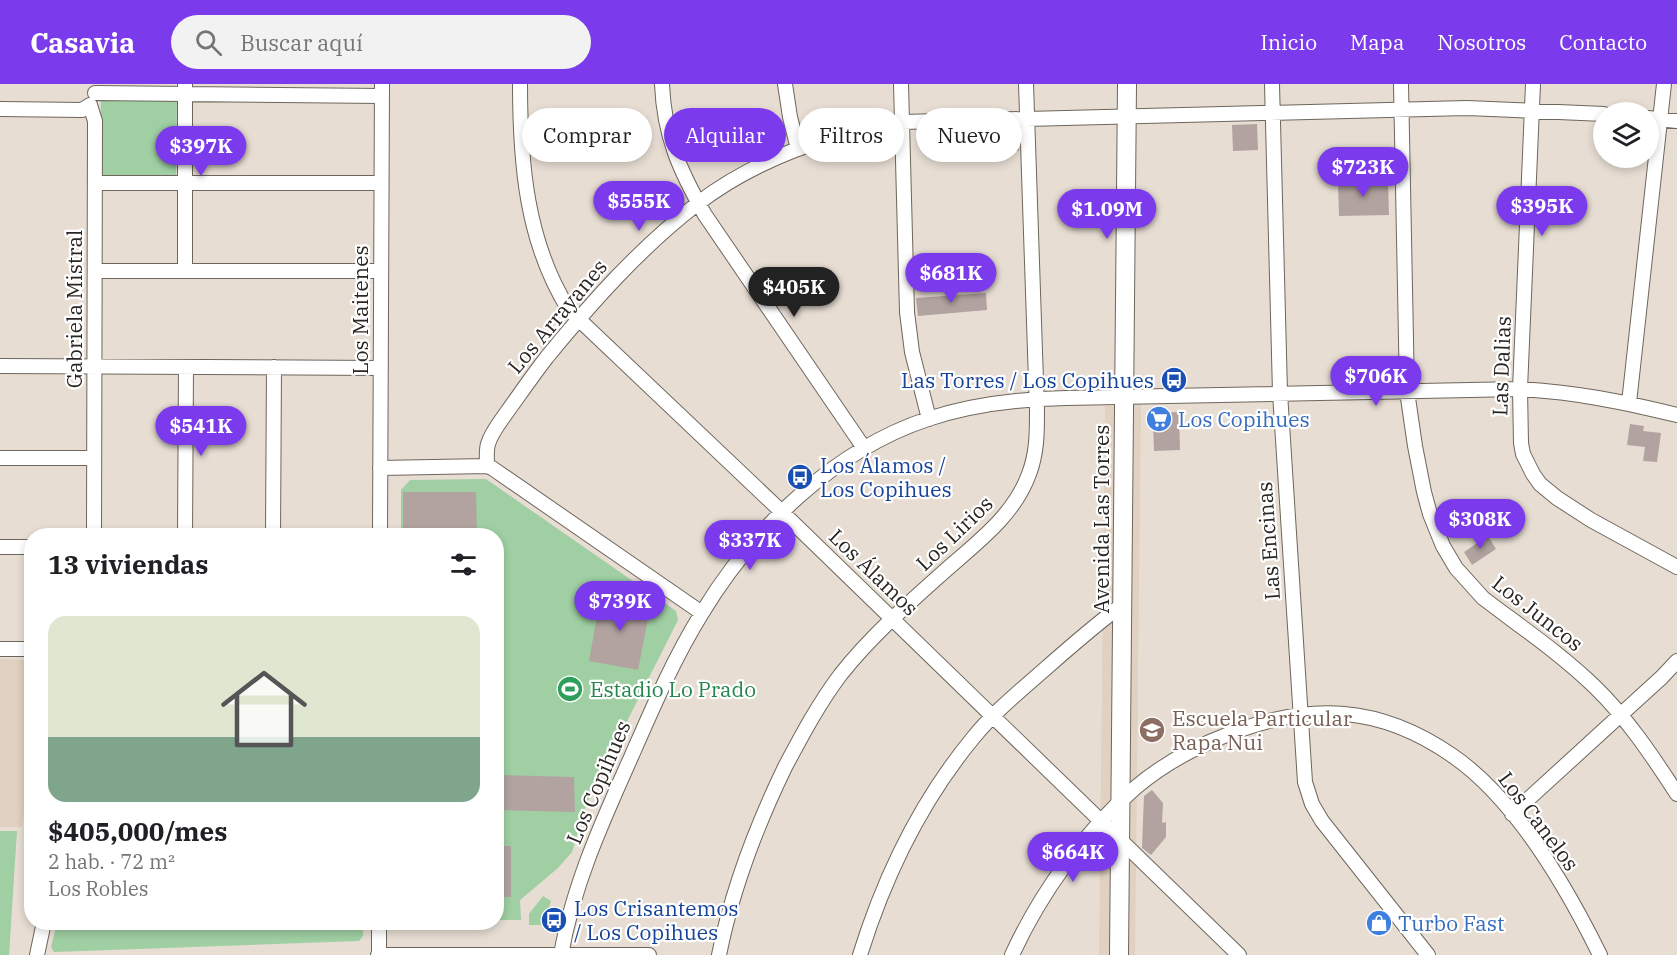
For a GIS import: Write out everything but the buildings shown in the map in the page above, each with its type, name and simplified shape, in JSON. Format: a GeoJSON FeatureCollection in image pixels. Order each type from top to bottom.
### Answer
{"type":"FeatureCollection","features":[{"type":"Feature","properties":{"kind":"main road","name":"Avenida Las Torres"},"geometry":{"type":"LineString","coordinates":[[1119,955],[1127,84]]}},
{"type":"Feature","properties":{"kind":"street","name":"Los Álamos"},"geometry":{"type":"LineString","coordinates":[[520,84],[522,157],[535,233],[554,285],[569,310],[783,513],[1239,955]]}},
{"type":"Feature","properties":{"kind":"street"},"geometry":{"type":"LineString","coordinates":[[662,84],[664,110],[672,144],[687,184],[864,448]]}},
{"type":"Feature","properties":{"kind":"street"},"geometry":{"type":"LineString","coordinates":[[785,84],[798,149]]}},
{"type":"Feature","properties":{"kind":"street"},"geometry":{"type":"LineString","coordinates":[[901,84],[902,108]]}},
{"type":"Feature","properties":{"kind":"street","name":"Los Lirios"},"geometry":{"type":"LineString","coordinates":[[719,955],[739,878],[764,814],[810,721],[842,674],[892,618],[1002,519],[1018,497],[1029,473],[1037,436],[1037,399],[1026,84]]}},
{"type":"Feature","properties":{"kind":"street","name":"Las Encinas"},"geometry":{"type":"LineString","coordinates":[[1272,84],[1280,393],[1305,782],[1316,813],[1428,955]]}},
{"type":"Feature","properties":{"kind":"street","name":"Los Juncos"},"geometry":{"type":"LineString","coordinates":[[1401,84],[1407,391],[1424,492],[1438,535],[1456,568],[1483,598],[1574,668],[1597,689],[1620,714],[1677,794]]}},
{"type":"Feature","properties":{"kind":"street","name":"Las Dalias"},"geometry":{"type":"LineString","coordinates":[[1533,84],[1520,389],[1520,432],[1523,454],[1526,464],[1540,484],[1557,498],[1591,520],[1677,567]]}},
{"type":"Feature","properties":{"kind":"street"},"geometry":{"type":"LineString","coordinates":[[1659,102],[1664,84]]}},
{"type":"Feature","properties":{"kind":"street"},"geometry":{"type":"LineString","coordinates":[[0,110],[82,110],[93,94],[185,89],[382,90]]}},
{"type":"Feature","properties":{"kind":"street"},"geometry":{"type":"LineString","coordinates":[[184,271],[185,89]]}},
{"type":"Feature","properties":{"kind":"street","name":"Los Maitenes"},"geometry":{"type":"LineString","coordinates":[[380,528],[382,90]]}},
{"type":"Feature","properties":{"kind":"street","name":"Gabriela Mistral"},"geometry":{"type":"LineString","coordinates":[[93,94],[95,121],[94,528]]}},
{"type":"Feature","properties":{"kind":"street","name":"Los Arrayanes"},"geometry":{"type":"LineString","coordinates":[[904,122],[1402,109],[1532,110],[1593,113]]}},
{"type":"Feature","properties":{"kind":"street"},"geometry":{"type":"LineString","coordinates":[[1659,119],[1677,121]]}},
{"type":"Feature","properties":{"kind":"street","name":"Los Arrayanes"},"geometry":{"type":"LineString","coordinates":[[487,466],[488,443],[500,422],[578,319],[635,258],[698,203],[748,172],[798,149]]}},
{"type":"Feature","properties":{"kind":"street"},"geometry":{"type":"LineString","coordinates":[[903,162],[907,312],[911,346],[929,419]]}},
{"type":"Feature","properties":{"kind":"street"},"geometry":{"type":"LineString","coordinates":[[1629,403],[1650,168]]}},
{"type":"Feature","properties":{"kind":"street"},"geometry":{"type":"LineString","coordinates":[[95,183],[381,183]]}},
{"type":"Feature","properties":{"kind":"street"},"geometry":{"type":"LineString","coordinates":[[95,271],[381,271]]}},
{"type":"Feature","properties":{"kind":"street"},"geometry":{"type":"LineString","coordinates":[[0,366],[381,368]]}},
{"type":"Feature","properties":{"kind":"street"},"geometry":{"type":"LineString","coordinates":[[185,528],[186,367]]}},
{"type":"Feature","properties":{"kind":"street"},"geometry":{"type":"LineString","coordinates":[[273,367],[273,528]]}},
{"type":"Feature","properties":{"kind":"street","name":"Los Copihues"},"geometry":{"type":"LineString","coordinates":[[561,955],[569,916],[597,835],[655,703],[702,613],[737,562],[783,513],[822,477],[864,448],[895,432],[929,419],[978,406],[1037,399],[1280,393],[1520,389],[1574,393],[1677,415]]}},
{"type":"Feature","properties":{"kind":"street"},"geometry":{"type":"LineString","coordinates":[[0,458],[94,458]]}},
{"type":"Feature","properties":{"kind":"street"},"geometry":{"type":"LineString","coordinates":[[380,468],[487,466],[497,470],[702,613]]}},
{"type":"Feature","properties":{"kind":"street"},"geometry":{"type":"LineString","coordinates":[[0,546],[24,547]]}},
{"type":"Feature","properties":{"kind":"street"},"geometry":{"type":"LineString","coordinates":[[860,955],[885,886],[919,818],[955,760],[993,716],[1012,698],[1122,605]]}},
{"type":"Feature","properties":{"kind":"street"},"geometry":{"type":"LineString","coordinates":[[0,649],[24,649]]}},
{"type":"Feature","properties":{"kind":"street"},"geometry":{"type":"LineString","coordinates":[[1512,814],[1677,661]]}},
{"type":"Feature","properties":{"kind":"street","name":"Los Canelos"},"geometry":{"type":"LineString","coordinates":[[1012,955],[1046,894],[1079,847],[1121,801],[1150,776],[1193,750],[1237,730],[1268,721],[1319,712],[1353,714],[1384,722],[1435,744],[1470,769],[1512,814],[1552,871],[1600,955]]}},
{"type":"Feature","properties":{"kind":"street"},"geometry":{"type":"LineString","coordinates":[[37,955],[42,930]]}},
{"type":"Feature","properties":{"kind":"street"},"geometry":{"type":"LineString","coordinates":[[379,930],[378,955],[650,955]]}},
{"type":"Feature","properties":{"kind":"shaded area"},"geometry":{"type":"Polygon","coordinates":[[[1141,405],[1135,955],[1099,955],[1105,406],[1141,405]]]}},
{"type":"Feature","properties":{"kind":"shaded area"},"geometry":{"type":"Polygon","coordinates":[[[0,659],[24,660],[24,813],[22,827],[0,827],[0,659]]]}},
{"type":"Feature","properties":{"kind":"green space"},"geometry":{"type":"Polygon","coordinates":[[[101,99],[177,100],[176,178],[100,177],[101,99]]]}},
{"type":"Feature","properties":{"kind":"green space","name":"Estadio Lo Prado"},"geometry":{"type":"Polygon","coordinates":[[[486,479],[676,611],[678,620],[585,808],[572,852],[558,868],[520,900],[521,920],[504,920],[504,528],[401,528],[401,490],[410,480],[486,479]]]}},
{"type":"Feature","properties":{"kind":"green space"},"geometry":{"type":"Polygon","coordinates":[[[0,831],[17,831],[9,955],[0,955],[0,831]]]}},
{"type":"Feature","properties":{"kind":"green space"},"geometry":{"type":"Polygon","coordinates":[[[543,896],[551,901],[544,925],[529,925],[529,914],[543,896]]]}},
{"type":"Feature","properties":{"kind":"green space"},"geometry":{"type":"Polygon","coordinates":[[[55,930],[363,930],[363,936],[359,941],[54,952],[51,947],[55,930]]]}},
{"type":"Feature","properties":{"kind":"place","name":"Las Torres / Los Copihues"},"geometry":{"type":"Point","coordinates":[1174,380]}},
{"type":"Feature","properties":{"kind":"place","name":"Los Copihues"},"geometry":{"type":"Point","coordinates":[1159,419]}},
{"type":"Feature","properties":{"kind":"place","name":"Los Álamos / Los Copihues"},"geometry":{"type":"Point","coordinates":[800,477]}},
{"type":"Feature","properties":{"kind":"place","name":"Estadio Lo Prado"},"geometry":{"type":"Point","coordinates":[570,689]}},
{"type":"Feature","properties":{"kind":"place","name":"Escuela Particular Rapa Nui"},"geometry":{"type":"Point","coordinates":[1152,730]}},
{"type":"Feature","properties":{"kind":"place","name":"Los Crisantemos / Los Copihues"},"geometry":{"type":"Point","coordinates":[554,920]}},
{"type":"Feature","properties":{"kind":"place","name":"Turbo Fast"},"geometry":{"type":"Point","coordinates":[1379,923]}}]}
